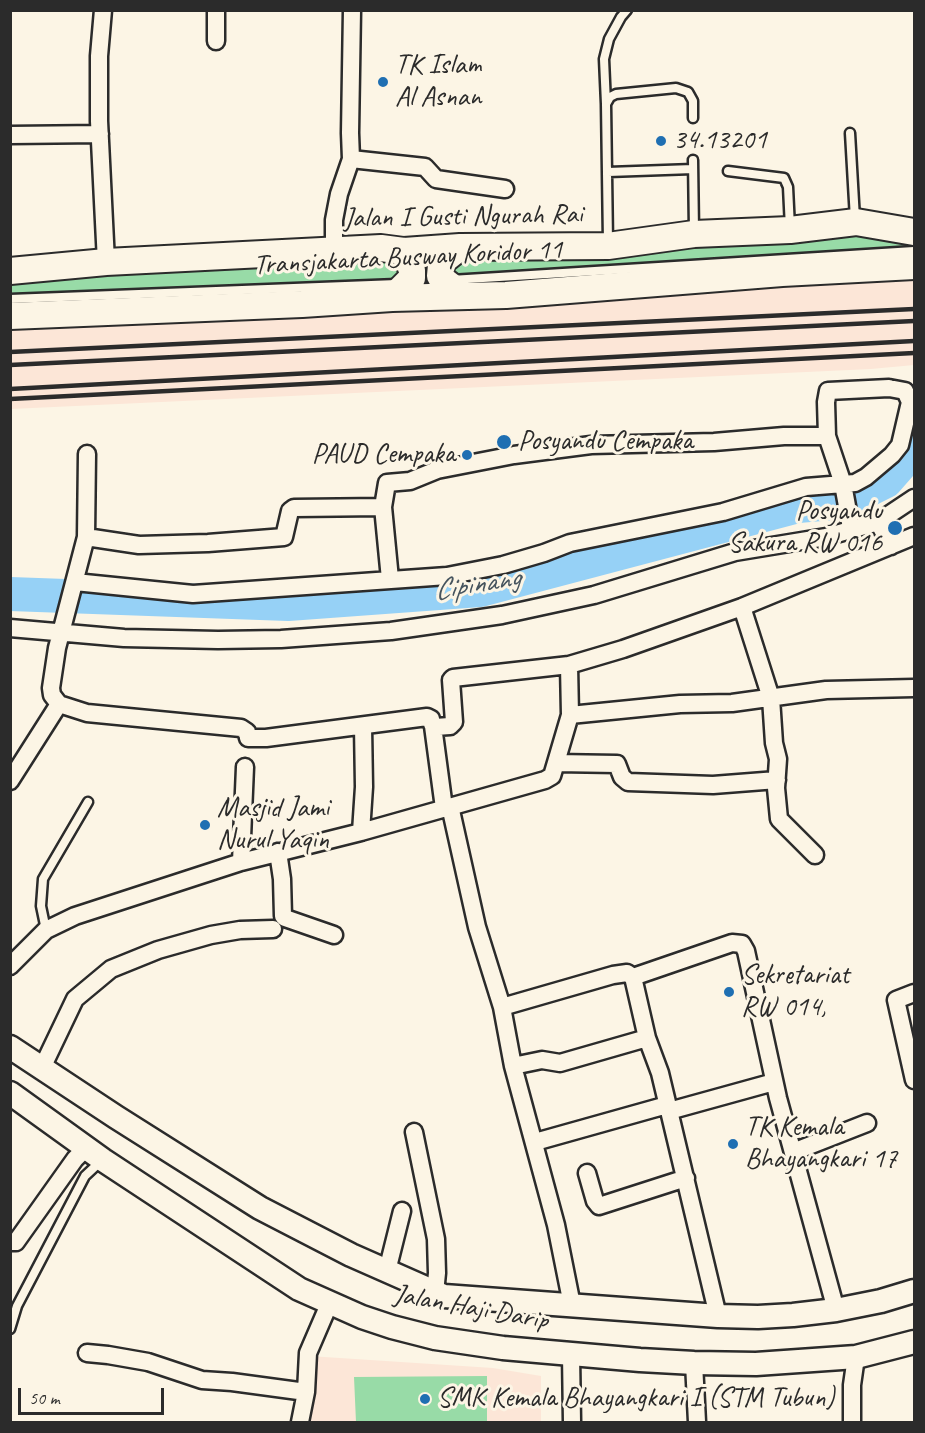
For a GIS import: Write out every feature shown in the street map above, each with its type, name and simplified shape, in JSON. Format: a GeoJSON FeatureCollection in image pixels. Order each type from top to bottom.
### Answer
{"type":"FeatureCollection","features":[{"type":"Feature","properties":{"kind":"main road","name":"Jalan I Gusti Ngurah Rai"},"geometry":{"type":"LineString","coordinates":[[10,271],[106,262],[381,248],[404,251],[460,247],[608,246],[694,234],[790,230],[856,222],[915,232]]}},
{"type":"Feature","properties":{"kind":"main road"},"geometry":{"type":"LineString","coordinates":[[419,285],[440,276],[441,265],[450,253],[460,247]]}},
{"type":"Feature","properties":{"kind":"main road"},"geometry":{"type":"LineString","coordinates":[[404,251],[412,270],[412,278],[419,285],[464,296]]}},
{"type":"Feature","properties":{"kind":"main road"},"geometry":{"type":"LineString","coordinates":[[10,316],[419,285],[464,296],[506,295],[782,273],[915,266]]}},
{"type":"Feature","properties":{"kind":"main road","name":"Jalan Haji Darip"},"geometry":{"type":"LineString","coordinates":[[10,1047],[260,1208],[387,1271],[444,1296],[718,1316],[782,1316],[836,1310],[915,1291]]}},
{"type":"Feature","properties":{"kind":"main road","name":"Jalan Haji Darip"},"geometry":{"type":"LineString","coordinates":[[10,1093],[95,1154],[299,1289],[362,1317],[392,1327],[435,1338],[503,1348],[694,1363],[756,1364],[856,1357],[915,1342]]}},
{"type":"Feature","properties":{"kind":"street"},"geometry":{"type":"LineString","coordinates":[[103,10],[99,56],[106,262]]}},
{"type":"Feature","properties":{"kind":"street"},"geometry":{"type":"LineString","coordinates":[[216,10],[216,41]]}},
{"type":"Feature","properties":{"kind":"street"},"geometry":{"type":"LineString","coordinates":[[334,250],[334,220],[339,194],[351,159],[352,10]]}},
{"type":"Feature","properties":{"kind":"street"},"geometry":{"type":"LineString","coordinates":[[10,135],[100,134]]}},
{"type":"Feature","properties":{"kind":"street"},"geometry":{"type":"LineString","coordinates":[[351,159],[425,168],[436,179],[505,189]]}},
{"type":"Feature","properties":{"kind":"street"},"geometry":{"type":"LineString","coordinates":[[74,587],[193,594],[447,576],[503,566],[570,543],[723,512],[806,487],[843,486],[866,477],[897,450],[909,408],[908,395],[905,390],[889,388],[828,391],[827,436],[843,486],[850,521]]}},
{"type":"Feature","properties":{"kind":"street"},"geometry":{"type":"LineString","coordinates":[[390,579],[382,507],[387,483],[410,481],[437,470],[534,452],[591,445],[827,436]]}},
{"type":"Feature","properties":{"kind":"street"},"geometry":{"type":"LineString","coordinates":[[87,454],[86,537],[63,626],[51,688],[59,704],[101,715],[241,728],[247,732],[248,738],[286,736],[427,717],[432,719],[447,807],[477,927],[502,1007],[513,1066],[556,1225],[572,1305]]}},
{"type":"Feature","properties":{"kind":"street"},"geometry":{"type":"LineString","coordinates":[[10,628],[63,626],[124,638],[218,640],[281,639],[392,631],[502,615],[594,595],[735,552],[826,537],[850,521],[878,522],[915,498]]}},
{"type":"Feature","properties":{"kind":"street"},"geometry":{"type":"LineString","coordinates":[[86,537],[125,544],[139,544],[208,543],[284,537],[290,512],[294,508],[382,507]]}},
{"type":"Feature","properties":{"kind":"street"},"geometry":{"type":"LineString","coordinates":[[878,522],[891,546]]}},
{"type":"Feature","properties":{"kind":"street"},"geometry":{"type":"LineString","coordinates":[[433,726],[450,726],[454,722],[451,681],[453,678],[570,665],[623,650],[742,607],[915,536]]}},
{"type":"Feature","properties":{"kind":"street"},"geometry":{"type":"LineString","coordinates":[[742,607],[771,698],[774,743],[778,759],[776,803],[779,819],[815,855]]}},
{"type":"Feature","properties":{"kind":"street"},"geometry":{"type":"LineString","coordinates":[[10,966],[46,930],[75,916],[241,862],[361,832],[545,780],[552,776],[570,715],[570,665]]}},
{"type":"Feature","properties":{"kind":"street"},"geometry":{"type":"LineString","coordinates":[[570,715],[616,709],[732,703],[826,690],[915,688]]}},
{"type":"Feature","properties":{"kind":"street"},"geometry":{"type":"LineString","coordinates":[[10,781],[59,704]]}},
{"type":"Feature","properties":{"kind":"street"},"geometry":{"type":"LineString","coordinates":[[361,832],[364,787],[363,726]]}},
{"type":"Feature","properties":{"kind":"street"},"geometry":{"type":"LineString","coordinates":[[556,763],[617,764],[622,777],[628,782],[713,784],[777,780]]}},
{"type":"Feature","properties":{"kind":"street"},"geometry":{"type":"LineString","coordinates":[[241,862],[245,767]]}},
{"type":"Feature","properties":{"kind":"street"},"geometry":{"type":"LineString","coordinates":[[278,852],[285,918],[334,935]]}},
{"type":"Feature","properties":{"kind":"street"},"geometry":{"type":"LineString","coordinates":[[42,1068],[75,999],[111,969],[158,950],[211,934],[273,929]]}},
{"type":"Feature","properties":{"kind":"street"},"geometry":{"type":"LineString","coordinates":[[633,977],[732,943],[742,944],[746,951],[774,1082],[836,1310]]}},
{"type":"Feature","properties":{"kind":"street"},"geometry":{"type":"LineString","coordinates":[[502,1007],[613,975],[627,973],[633,977],[647,1038],[660,1073],[718,1316]]}},
{"type":"Feature","properties":{"kind":"street"},"geometry":{"type":"LineString","coordinates":[[915,993],[896,1000],[915,1080]]}},
{"type":"Feature","properties":{"kind":"street"},"geometry":{"type":"LineString","coordinates":[[513,1066],[542,1060],[560,1063],[647,1038]]}},
{"type":"Feature","properties":{"kind":"street"},"geometry":{"type":"LineString","coordinates":[[535,1142],[774,1082]]}},
{"type":"Feature","properties":{"kind":"street"},"geometry":{"type":"LineString","coordinates":[[793,1152],[867,1123]]}},
{"type":"Feature","properties":{"kind":"street"},"geometry":{"type":"LineString","coordinates":[[414,1132],[436,1239],[435,1293]]}},
{"type":"Feature","properties":{"kind":"street"},"geometry":{"type":"LineString","coordinates":[[10,1242],[16,1242],[75,1159],[95,1154]]}},
{"type":"Feature","properties":{"kind":"street"},"geometry":{"type":"LineString","coordinates":[[587,1173],[595,1201],[599,1206],[686,1178]]}},
{"type":"Feature","properties":{"kind":"street"},"geometry":{"type":"LineString","coordinates":[[387,1271],[402,1211]]}},
{"type":"Feature","properties":{"kind":"street"},"geometry":{"type":"LineString","coordinates":[[300,1422],[306,1392],[310,1344],[330,1302]]}},
{"type":"Feature","properties":{"kind":"street"},"geometry":{"type":"LineString","coordinates":[[87,1353],[148,1362],[202,1380],[306,1392]]}},
{"type":"Feature","properties":{"kind":"street"},"geometry":{"type":"LineString","coordinates":[[571,1354],[572,1422]]}},
{"type":"Feature","properties":{"kind":"street"},"geometry":{"type":"LineString","coordinates":[[852,1422],[852,1384],[856,1357]]}},
{"type":"Feature","properties":{"kind":"street"},"geometry":{"type":"LineString","coordinates":[[694,1363],[697,1422]]}},
{"type":"Feature","properties":{"kind":"lane"},"geometry":{"type":"LineString","coordinates":[[608,246],[604,59],[609,39],[627,10]]}},
{"type":"Feature","properties":{"kind":"lane"},"geometry":{"type":"LineString","coordinates":[[606,104],[610,97],[616,94],[676,88],[688,92],[693,101],[693,118]]}},
{"type":"Feature","properties":{"kind":"lane"},"geometry":{"type":"LineString","coordinates":[[850,133],[856,222]]}},
{"type":"Feature","properties":{"kind":"lane"},"geometry":{"type":"LineString","coordinates":[[608,172],[693,164],[694,234]]}},
{"type":"Feature","properties":{"kind":"lane"},"geometry":{"type":"LineString","coordinates":[[728,171],[784,178],[788,187],[790,230]]}},
{"type":"Feature","properties":{"kind":"lane","name":"Transjakarta Busway Koridor 11"},"geometry":{"type":"LineString","coordinates":[[10,299],[419,285],[915,252]]}},
{"type":"Feature","properties":{"kind":"lane"},"geometry":{"type":"LineString","coordinates":[[46,930],[41,906],[43,879],[88,802]]}},
{"type":"Feature","properties":{"kind":"lane"},"geometry":{"type":"LineString","coordinates":[[10,1329],[17,1306],[95,1154]]}},
{"type":"Feature","properties":{"kind":"shaded area"},"geometry":{"type":"Polygon","coordinates":[[[914,266],[914,365],[871,369],[11,409],[10,316],[914,266]]]}},
{"type":"Feature","properties":{"kind":"shaded area","name":"SMK Kemala Bhayangkari I (STM Tubun)"},"geometry":{"type":"Polygon","coordinates":[[[309,1356],[493,1368],[541,1376],[541,1422],[309,1422],[309,1356]]]}},
{"type":"Feature","properties":{"kind":"green space"},"geometry":{"type":"Polygon","coordinates":[[[914,232],[914,252],[443,280],[450,253],[914,232]]]}},
{"type":"Feature","properties":{"kind":"green space"},"geometry":{"type":"Polygon","coordinates":[[[404,251],[409,284],[11,299],[10,271],[404,251]]]}},
{"type":"Feature","properties":{"kind":"green space"},"geometry":{"type":"Polygon","coordinates":[[[487,1376],[487,1422],[356,1422],[354,1377],[487,1376]]]}},
{"type":"Feature","properties":{"kind":"waterway","name":"Cipinang"},"geometry":{"type":"LineString","coordinates":[[10,594],[288,604],[480,590],[798,506],[844,502],[886,481],[914,449]]}},
{"type":"Feature","properties":{"kind":"railway"},"geometry":{"type":"LineString","coordinates":[[10,352],[914,309]]}},
{"type":"Feature","properties":{"kind":"railway"},"geometry":{"type":"LineString","coordinates":[[10,365],[914,321]]}},
{"type":"Feature","properties":{"kind":"railway"},"geometry":{"type":"LineString","coordinates":[[10,389],[914,341]]}},
{"type":"Feature","properties":{"kind":"railway"},"geometry":{"type":"LineString","coordinates":[[10,399],[914,353]]}},
{"type":"Feature","properties":{"kind":"place","name":"TK Islam Al Asnan"},"geometry":{"type":"Point","coordinates":[383,82]}},
{"type":"Feature","properties":{"kind":"place","name":"34.13201"},"geometry":{"type":"Point","coordinates":[661,141]}},
{"type":"Feature","properties":{"kind":"place","name":"Posyandu Cempaka"},"geometry":{"type":"Point","coordinates":[504,442]}},
{"type":"Feature","properties":{"kind":"place","name":"PAUD Cempaka"},"geometry":{"type":"Point","coordinates":[467,455]}},
{"type":"Feature","properties":{"kind":"place","name":"Posyandu Sakura RW 016"},"geometry":{"type":"Point","coordinates":[895,528]}},
{"type":"Feature","properties":{"kind":"place","name":"Masjid Jami Nurul Yaqin"},"geometry":{"type":"Point","coordinates":[205,825]}},
{"type":"Feature","properties":{"kind":"place","name":"Sekretariat RW 014,"},"geometry":{"type":"Point","coordinates":[729,992]}},
{"type":"Feature","properties":{"kind":"place","name":"TK Kemala Bhayangkari 17"},"geometry":{"type":"Point","coordinates":[733,1144]}},
{"type":"Feature","properties":{"kind":"place","name":"SMK Kemala Bhayangkari I (STM Tubun)"},"geometry":{"type":"Point","coordinates":[425,1399]}}]}
